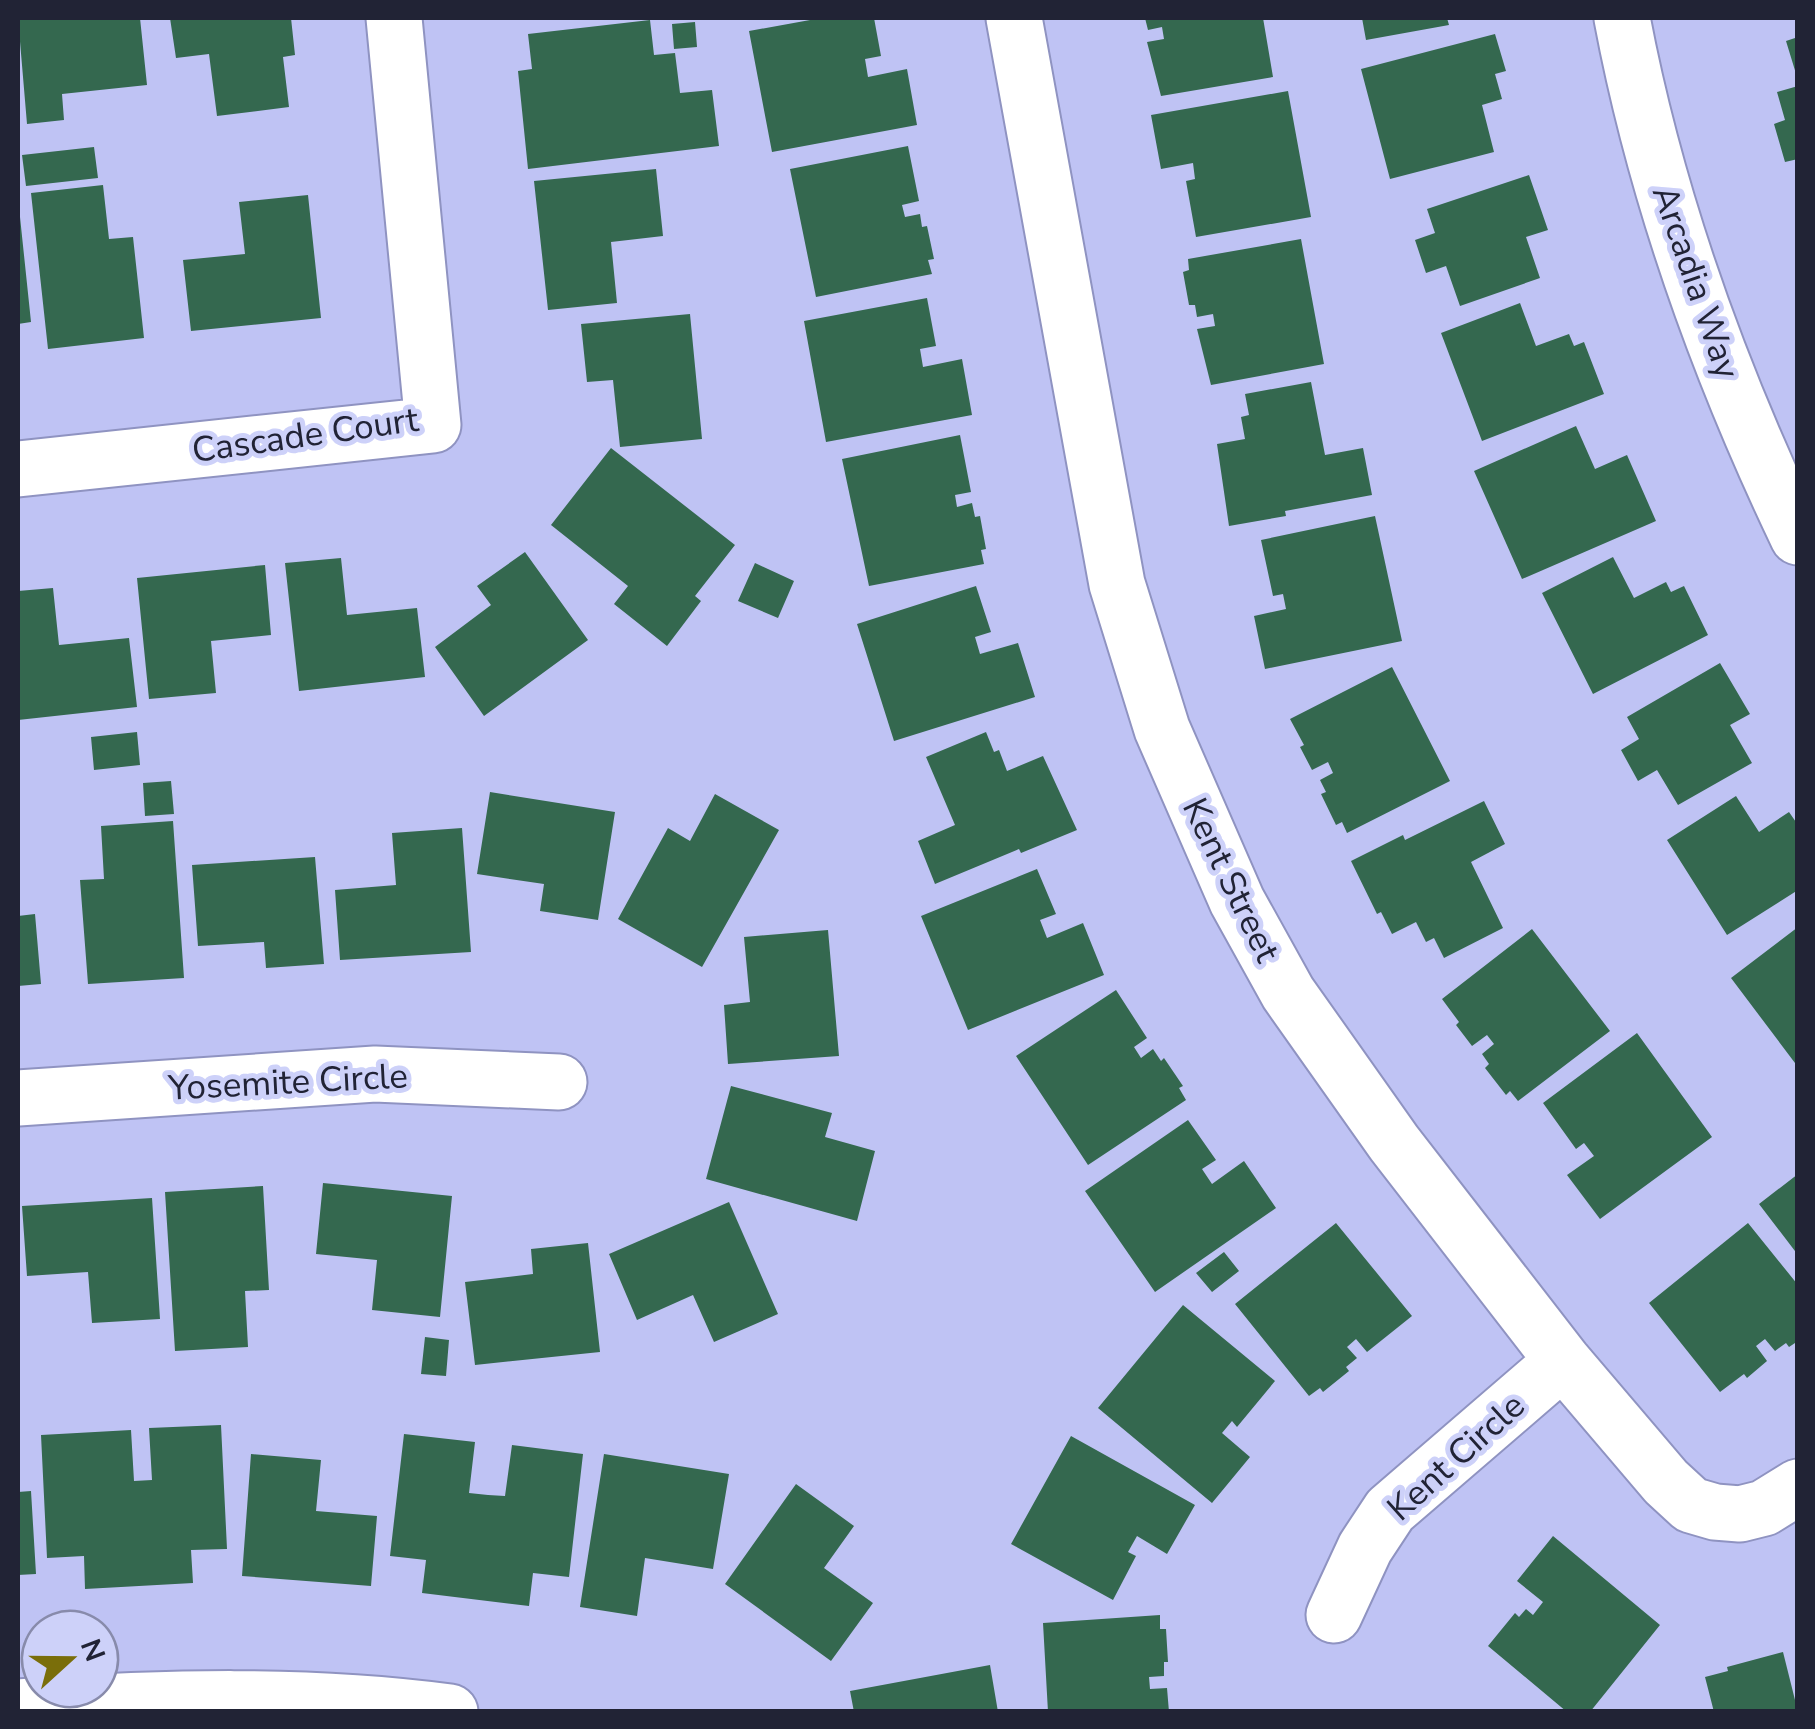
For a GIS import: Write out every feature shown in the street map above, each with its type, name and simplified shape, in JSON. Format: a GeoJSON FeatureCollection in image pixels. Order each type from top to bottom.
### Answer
{"type":"FeatureCollection","features":[{"type":"Feature","properties":{"kind":"street","name":"Cascade Court"},"geometry":{"type":"LineString","coordinates":[[18,469],[433,425],[394,18]]}},
{"type":"Feature","properties":{"kind":"street","name":"Kent Street"},"geometry":{"type":"LineString","coordinates":[[1014,18],[1114,566],[1168,746],[1237,901],[1288,993],[1383,1128],[1563,1362],[1666,1482],[1692,1506],[1740,1514],[1764,1508],[1798,1486]]}},
{"type":"Feature","properties":{"kind":"street","name":"Arcadia Way"},"geometry":{"type":"LineString","coordinates":[[1622,18],[1647,128],[1700,301],[1734,396],[1798,537]]}},
{"type":"Feature","properties":{"kind":"street","name":"Yosemite Circle"},"geometry":{"type":"LineString","coordinates":[[18,1098],[376,1074],[559,1082]]}},
{"type":"Feature","properties":{"kind":"street","name":"Kent Circle"},"geometry":{"type":"LineString","coordinates":[[1334,1615],[1364,1548],[1390,1510],[1563,1362]]}},
{"type":"Feature","properties":{"kind":"street"},"geometry":{"type":"LineString","coordinates":[[18,1707],[154,1699],[280,1698],[378,1702],[450,1712]]}},
{"type":"Feature","properties":{"kind":"building"},"geometry":{"type":"Polygon","coordinates":[[[18,18],[140,18],[147,85],[62,94],[64,120],[27,124],[18,18]]]}},
{"type":"Feature","properties":{"kind":"building"},"geometry":{"type":"Polygon","coordinates":[[[170,18],[291,18],[295,55],[283,57],[289,107],[217,116],[209,54],[176,58],[170,18]]]}},
{"type":"Feature","properties":{"kind":"building"},"geometry":{"type":"Polygon","coordinates":[[[821,18],[874,18],[881,56],[865,59],[868,77],[907,69],[917,125],[772,152],[749,31],[821,18]]]}},
{"type":"Feature","properties":{"kind":"building"},"geometry":{"type":"Polygon","coordinates":[[[1145,18],[1263,18],[1273,77],[1161,96],[1147,42],[1164,39],[1162,27],[1148,30],[1145,18]]]}},
{"type":"Feature","properties":{"kind":"building"},"geometry":{"type":"Polygon","coordinates":[[[1362,18],[1447,18],[1449,25],[1366,40],[1362,18]]]}},
{"type":"Feature","properties":{"kind":"building"},"geometry":{"type":"Polygon","coordinates":[[[650,20],[654,55],[675,53],[680,93],[712,90],[719,146],[528,169],[518,71],[532,69],[528,34],[650,20]]]}},
{"type":"Feature","properties":{"kind":"building"},"geometry":{"type":"Polygon","coordinates":[[[695,22],[697,47],[674,49],[672,24],[695,22]]]}},
{"type":"Feature","properties":{"kind":"building"},"geometry":{"type":"Polygon","coordinates":[[[1495,34],[1506,71],[1495,74],[1502,99],[1482,105],[1494,152],[1390,179],[1361,69],[1495,34]]]}},
{"type":"Feature","properties":{"kind":"building"},"geometry":{"type":"Polygon","coordinates":[[[1798,37],[1798,77],[1797,77],[1786,41],[1798,37]]]}},
{"type":"Feature","properties":{"kind":"building"},"geometry":{"type":"Polygon","coordinates":[[[1798,86],[1798,159],[1785,162],[1774,124],[1785,120],[1777,92],[1798,86]]]}},
{"type":"Feature","properties":{"kind":"building"},"geometry":{"type":"Polygon","coordinates":[[[1288,91],[1311,217],[1196,237],[1186,181],[1195,179],[1193,163],[1161,169],[1151,115],[1288,91]]]}},
{"type":"Feature","properties":{"kind":"building"},"geometry":{"type":"Polygon","coordinates":[[[908,146],[919,201],[902,205],[905,217],[920,214],[922,227],[927,226],[934,259],[928,260],[932,274],[816,297],[790,169],[908,146]]]}},
{"type":"Feature","properties":{"kind":"building"},"geometry":{"type":"Polygon","coordinates":[[[94,147],[98,178],[26,186],[22,155],[94,147]]]}},
{"type":"Feature","properties":{"kind":"building"},"geometry":{"type":"Polygon","coordinates":[[[656,169],[663,236],[611,242],[617,303],[548,310],[534,181],[656,169]]]}},
{"type":"Feature","properties":{"kind":"building"},"geometry":{"type":"Polygon","coordinates":[[[1529,175],[1548,230],[1526,237],[1540,278],[1460,306],[1446,266],[1426,273],[1415,240],[1435,233],[1427,209],[1529,175]]]}},
{"type":"Feature","properties":{"kind":"building"},"geometry":{"type":"Polygon","coordinates":[[[103,185],[109,239],[133,237],[144,338],[48,349],[31,193],[103,185]]]}},
{"type":"Feature","properties":{"kind":"building"},"geometry":{"type":"Polygon","coordinates":[[[308,195],[321,318],[191,331],[183,260],[245,254],[239,202],[308,195]]]}},
{"type":"Feature","properties":{"kind":"building"},"geometry":{"type":"Polygon","coordinates":[[[18,218],[31,322],[18,324],[18,218]]]}},
{"type":"Feature","properties":{"kind":"building"},"geometry":{"type":"Polygon","coordinates":[[[1301,239],[1324,364],[1211,385],[1197,329],[1215,326],[1213,314],[1197,317],[1195,305],[1189,305],[1183,272],[1189,270],[1188,259],[1301,239]]]}},
{"type":"Feature","properties":{"kind":"building"},"geometry":{"type":"Polygon","coordinates":[[[927,298],[936,346],[920,349],[923,367],[962,359],[972,415],[826,442],[804,321],[927,298]]]}},
{"type":"Feature","properties":{"kind":"building"},"geometry":{"type":"Polygon","coordinates":[[[1520,303],[1536,346],[1569,334],[1574,346],[1584,342],[1604,394],[1482,441],[1441,333],[1520,303]]]}},
{"type":"Feature","properties":{"kind":"building"},"geometry":{"type":"Polygon","coordinates":[[[690,314],[702,439],[620,447],[613,380],[587,382],[581,324],[690,314]]]}},
{"type":"Feature","properties":{"kind":"building"},"geometry":{"type":"Polygon","coordinates":[[[1311,382],[1325,455],[1363,448],[1372,495],[1229,526],[1217,444],[1245,439],[1241,417],[1249,415],[1245,394],[1311,382]]]}},
{"type":"Feature","properties":{"kind":"building"},"geometry":{"type":"Polygon","coordinates":[[[1576,426],[1595,469],[1627,455],[1656,521],[1522,579],[1474,471],[1576,426]]]}},
{"type":"Feature","properties":{"kind":"building"},"geometry":{"type":"Polygon","coordinates":[[[960,435],[971,492],[955,495],[957,507],[972,503],[975,517],[980,516],[986,549],[981,550],[984,564],[869,586],[842,459],[960,435]]]}},
{"type":"Feature","properties":{"kind":"building"},"geometry":{"type":"Polygon","coordinates":[[[611,448],[735,545],[695,596],[701,601],[667,646],[614,604],[628,586],[551,525],[611,448]]]}},
{"type":"Feature","properties":{"kind":"building"},"geometry":{"type":"Polygon","coordinates":[[[1375,516],[1402,641],[1265,669],[1254,616],[1286,609],[1283,594],[1273,596],[1261,540],[1375,516]]]}},
{"type":"Feature","properties":{"kind":"building"},"geometry":{"type":"Polygon","coordinates":[[[525,552],[588,640],[484,716],[435,647],[491,605],[477,586],[525,552]]]}},
{"type":"Feature","properties":{"kind":"building"},"geometry":{"type":"Polygon","coordinates":[[[1613,557],[1634,598],[1666,582],[1671,592],[1684,586],[1708,635],[1593,694],[1542,593],[1613,557]]]}},
{"type":"Feature","properties":{"kind":"building"},"geometry":{"type":"Polygon","coordinates":[[[341,558],[347,615],[417,608],[425,677],[299,691],[285,563],[341,558]]]}},
{"type":"Feature","properties":{"kind":"building"},"geometry":{"type":"Polygon","coordinates":[[[755,563],[794,581],[778,618],[738,601],[755,563]]]}},
{"type":"Feature","properties":{"kind":"building"},"geometry":{"type":"Polygon","coordinates":[[[265,565],[271,635],[211,641],[216,693],[149,699],[137,578],[265,565]]]}},
{"type":"Feature","properties":{"kind":"building"},"geometry":{"type":"Polygon","coordinates":[[[976,586],[991,632],[975,637],[980,654],[1018,643],[1035,697],[894,741],[857,624],[976,586]]]}},
{"type":"Feature","properties":{"kind":"building"},"geometry":{"type":"Polygon","coordinates":[[[53,588],[59,645],[129,638],[137,707],[18,720],[18,591],[53,588]]]}},
{"type":"Feature","properties":{"kind":"building"},"geometry":{"type":"Polygon","coordinates":[[[1720,663],[1750,714],[1730,725],[1752,763],[1678,805],[1657,770],[1638,781],[1621,750],[1639,739],[1627,717],[1720,663]]]}},
{"type":"Feature","properties":{"kind":"building"},"geometry":{"type":"Polygon","coordinates":[[[1392,667],[1450,781],[1347,833],[1342,822],[1336,825],[1321,794],[1326,792],[1320,780],[1333,773],[1328,762],[1312,770],[1290,719],[1392,667]]]}},
{"type":"Feature","properties":{"kind":"building"},"geometry":{"type":"Polygon","coordinates":[[[137,732],[140,765],[94,770],[91,737],[137,732]]]}},
{"type":"Feature","properties":{"kind":"building"},"geometry":{"type":"Polygon","coordinates":[[[986,732],[1007,771],[1043,756],[1077,830],[935,884],[918,841],[955,825],[926,757],[986,732]]]}},
{"type":"Feature","properties":{"kind":"building"},"geometry":{"type":"Polygon","coordinates":[[[171,781],[174,814],[145,816],[143,783],[171,781]]]}},
{"type":"Feature","properties":{"kind":"building"},"geometry":{"type":"Polygon","coordinates":[[[490,792],[615,812],[598,920],[540,911],[544,884],[477,874],[490,792]]]}},
{"type":"Feature","properties":{"kind":"building"},"geometry":{"type":"Polygon","coordinates":[[[715,794],[779,830],[702,967],[618,919],[668,828],[690,841],[715,794]]]}},
{"type":"Feature","properties":{"kind":"building"},"geometry":{"type":"Polygon","coordinates":[[[1736,796],[1759,832],[1789,812],[1798,825],[1798,890],[1727,935],[1667,840],[1736,796]]]}},
{"type":"Feature","properties":{"kind":"building"},"geometry":{"type":"Polygon","coordinates":[[[1484,801],[1505,844],[1471,862],[1503,928],[1444,958],[1434,938],[1426,942],[1416,922],[1392,934],[1381,912],[1377,914],[1351,861],[1403,835],[1405,840],[1484,801]]]}},
{"type":"Feature","properties":{"kind":"building"},"geometry":{"type":"Polygon","coordinates":[[[173,821],[184,978],[88,984],[80,880],[104,879],[101,826],[173,821]]]}},
{"type":"Feature","properties":{"kind":"building"},"geometry":{"type":"Polygon","coordinates":[[[462,828],[471,952],[340,960],[335,890],[396,885],[392,833],[462,828]]]}},
{"type":"Feature","properties":{"kind":"building"},"geometry":{"type":"Polygon","coordinates":[[[315,857],[324,964],[266,968],[264,942],[198,946],[192,865],[315,857]]]}},
{"type":"Feature","properties":{"kind":"building"},"geometry":{"type":"Polygon","coordinates":[[[1037,869],[1056,914],[1040,920],[1047,938],[1083,923],[1104,975],[968,1030],[921,916],[1037,869]]]}},
{"type":"Feature","properties":{"kind":"building"},"geometry":{"type":"Polygon","coordinates":[[[35,914],[41,984],[18,986],[18,916],[35,914]]]}},
{"type":"Feature","properties":{"kind":"building"},"geometry":{"type":"Polygon","coordinates":[[[1798,927],[1798,1067],[1731,978],[1798,927]]]}},
{"type":"Feature","properties":{"kind":"building"},"geometry":{"type":"Polygon","coordinates":[[[1532,929],[1610,1031],[1518,1101],[1510,1091],[1506,1095],[1485,1068],[1489,1064],[1482,1054],[1494,1044],[1487,1035],[1472,1046],[1442,999],[1532,929]]]}},
{"type":"Feature","properties":{"kind":"building"},"geometry":{"type":"Polygon","coordinates":[[[828,930],[839,1056],[728,1064],[724,1005],[750,1002],[744,937],[828,930]]]}},
{"type":"Feature","properties":{"kind":"building"},"geometry":{"type":"Polygon","coordinates":[[[1116,990],[1147,1038],[1134,1047],[1141,1058],[1153,1049],[1161,1061],[1164,1058],[1183,1086],[1179,1088],[1186,1100],[1088,1165],[1016,1056],[1116,990]]]}},
{"type":"Feature","properties":{"kind":"building"},"geometry":{"type":"Polygon","coordinates":[[[1637,1033],[1712,1137],[1600,1219],[1567,1175],[1594,1156],[1584,1143],[1576,1149],[1543,1103],[1637,1033]]]}},
{"type":"Feature","properties":{"kind":"building"},"geometry":{"type":"Polygon","coordinates":[[[731,1086],[832,1113],[825,1137],[875,1151],[857,1221],[706,1179],[731,1086]]]}},
{"type":"Feature","properties":{"kind":"building"},"geometry":{"type":"Polygon","coordinates":[[[1188,1120],[1216,1160],[1202,1169],[1212,1184],[1244,1161],[1276,1208],[1155,1292],[1085,1191],[1188,1120]]]}},
{"type":"Feature","properties":{"kind":"building"},"geometry":{"type":"Polygon","coordinates":[[[1798,1174],[1798,1255],[1759,1204],[1798,1174]]]}},
{"type":"Feature","properties":{"kind":"building"},"geometry":{"type":"Polygon","coordinates":[[[323,1183],[452,1196],[440,1317],[372,1310],[377,1260],[316,1254],[323,1183]]]}},
{"type":"Feature","properties":{"kind":"building"},"geometry":{"type":"Polygon","coordinates":[[[263,1186],[269,1290],[245,1291],[248,1347],[175,1351],[165,1192],[263,1186]]]}},
{"type":"Feature","properties":{"kind":"building"},"geometry":{"type":"Polygon","coordinates":[[[152,1198],[160,1319],[92,1323],[88,1272],[27,1276],[22,1206],[152,1198]]]}},
{"type":"Feature","properties":{"kind":"building"},"geometry":{"type":"Polygon","coordinates":[[[729,1202],[778,1314],[714,1342],[693,1295],[637,1320],[609,1254],[729,1202]]]}},
{"type":"Feature","properties":{"kind":"building"},"geometry":{"type":"Polygon","coordinates":[[[1336,1223],[1412,1316],[1367,1352],[1356,1339],[1347,1347],[1357,1358],[1346,1367],[1349,1371],[1323,1392],[1320,1388],[1309,1396],[1235,1304],[1336,1223]]]}},
{"type":"Feature","properties":{"kind":"building"},"geometry":{"type":"Polygon","coordinates":[[[1748,1223],[1798,1285],[1798,1341],[1775,1351],[1765,1339],[1756,1346],[1767,1361],[1747,1378],[1744,1374],[1720,1392],[1649,1303],[1748,1223]]]}},
{"type":"Feature","properties":{"kind":"building"},"geometry":{"type":"Polygon","coordinates":[[[588,1243],[600,1352],[475,1365],[465,1282],[533,1274],[531,1249],[588,1243]]]}},
{"type":"Feature","properties":{"kind":"building"},"geometry":{"type":"Polygon","coordinates":[[[1224,1252],[1239,1271],[1212,1292],[1196,1273],[1224,1252]]]}},
{"type":"Feature","properties":{"kind":"building"},"geometry":{"type":"Polygon","coordinates":[[[1183,1305],[1275,1381],[1237,1427],[1232,1421],[1222,1433],[1250,1457],[1212,1503],[1098,1408],[1183,1305]]]}},
{"type":"Feature","properties":{"kind":"building"},"geometry":{"type":"Polygon","coordinates":[[[425,1337],[449,1340],[446,1376],[421,1374],[425,1337]]]}},
{"type":"Feature","properties":{"kind":"building"},"geometry":{"type":"Polygon","coordinates":[[[221,1425],[227,1549],[191,1550],[193,1583],[85,1589],[84,1556],[47,1558],[41,1435],[131,1430],[134,1481],[152,1480],[149,1428],[221,1425]]]}},
{"type":"Feature","properties":{"kind":"building"},"geometry":{"type":"Polygon","coordinates":[[[404,1434],[475,1442],[469,1493],[505,1496],[512,1445],[583,1454],[569,1577],[533,1573],[529,1606],[422,1593],[426,1560],[390,1556],[404,1434]]]}},
{"type":"Feature","properties":{"kind":"building"},"geometry":{"type":"Polygon","coordinates":[[[1071,1436],[1195,1505],[1167,1554],[1137,1536],[1128,1552],[1136,1556],[1113,1600],[1011,1544],[1071,1436]]]}},
{"type":"Feature","properties":{"kind":"building"},"geometry":{"type":"Polygon","coordinates":[[[251,1454],[321,1460],[316,1511],[377,1516],[371,1586],[242,1576],[251,1454]]]}},
{"type":"Feature","properties":{"kind":"building"},"geometry":{"type":"Polygon","coordinates":[[[604,1454],[729,1474],[713,1569],[645,1558],[637,1616],[580,1607],[604,1454]]]}},
{"type":"Feature","properties":{"kind":"building"},"geometry":{"type":"Polygon","coordinates":[[[796,1484],[854,1526],[824,1568],[873,1603],[831,1661],[725,1584],[796,1484]]]}},
{"type":"Feature","properties":{"kind":"building"},"geometry":{"type":"Polygon","coordinates":[[[31,1491],[36,1574],[18,1575],[18,1492],[31,1491]]]}},
{"type":"Feature","properties":{"kind":"building"},"geometry":{"type":"Polygon","coordinates":[[[1553,1536],[1660,1625],[1590,1712],[1567,1712],[1488,1646],[1515,1613],[1519,1617],[1526,1609],[1533,1615],[1543,1602],[1517,1581],[1553,1536]]]}},
{"type":"Feature","properties":{"kind":"building"},"geometry":{"type":"Polygon","coordinates":[[[1160,1615],[1160,1629],[1166,1629],[1168,1662],[1164,1662],[1164,1676],[1149,1677],[1150,1689],[1167,1688],[1169,1712],[1048,1712],[1043,1623],[1160,1615]]]}},
{"type":"Feature","properties":{"kind":"building"},"geometry":{"type":"Polygon","coordinates":[[[1783,1652],[1798,1712],[1714,1712],[1705,1677],[1783,1652]]]}},
{"type":"Feature","properties":{"kind":"building"},"geometry":{"type":"Polygon","coordinates":[[[990,1665],[998,1712],[854,1712],[850,1691],[990,1665]]]}}]}
